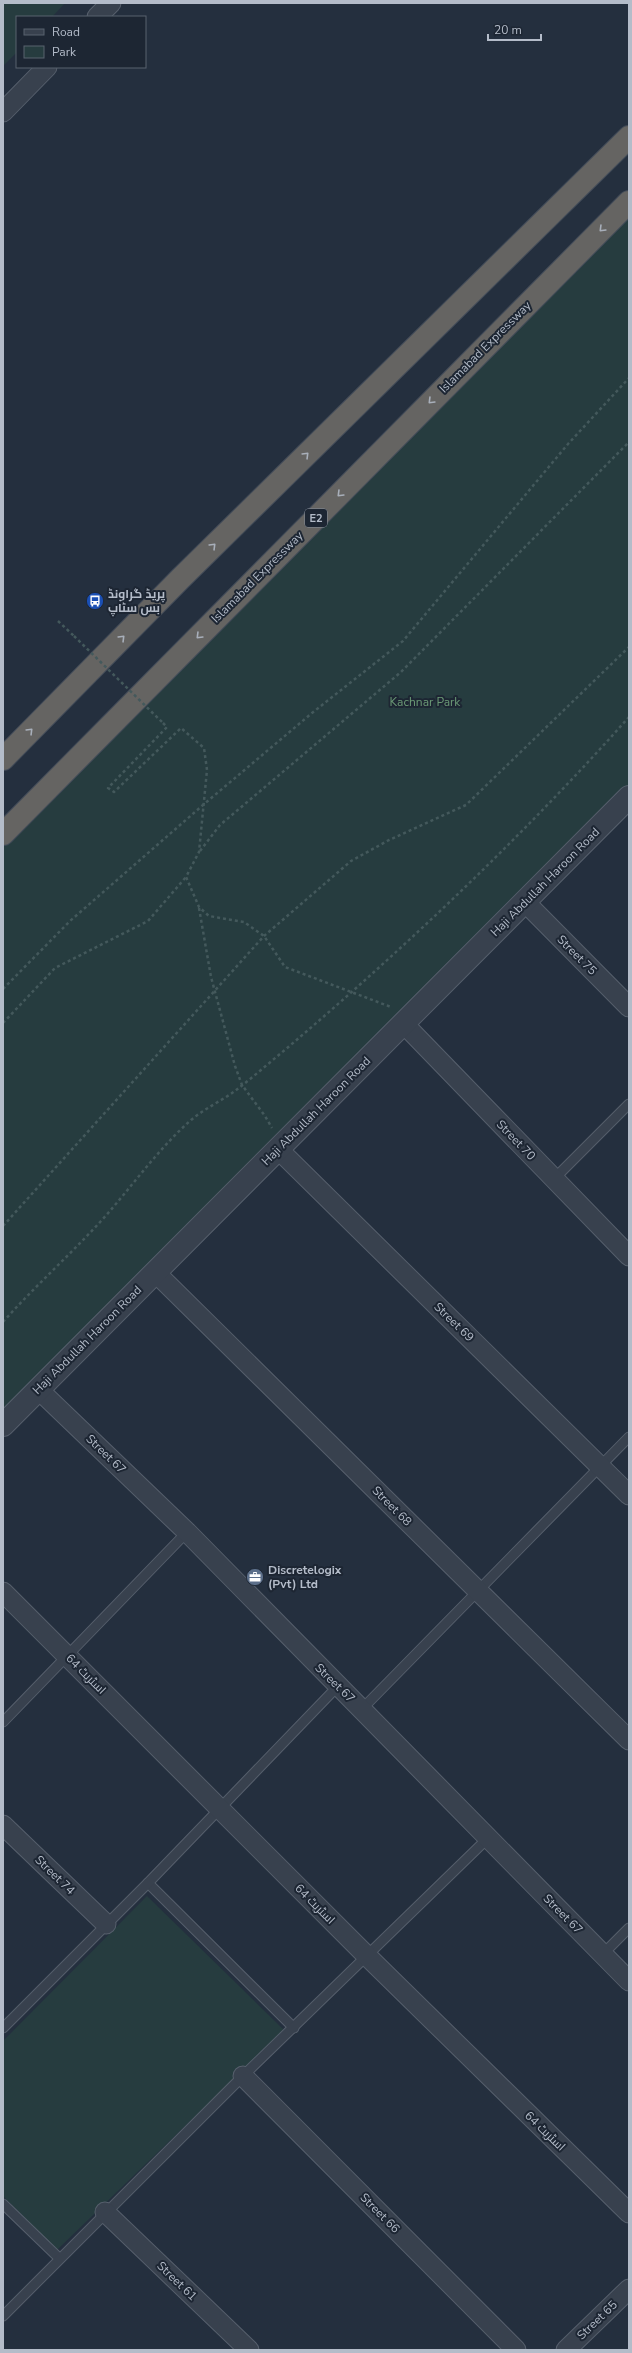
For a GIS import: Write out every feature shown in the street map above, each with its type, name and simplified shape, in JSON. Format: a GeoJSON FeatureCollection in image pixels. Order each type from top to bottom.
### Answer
{"type":"FeatureCollection","features":[{"type":"Feature","properties":{"kind":"highway"},"geometry":{"type":"LineString","coordinates":[[3,759],[180,579],[629,137]]}},
{"type":"Feature","properties":{"kind":"highway","name":"Islamabad Expressway"},"geometry":{"type":"LineString","coordinates":[[3,834],[629,202]]}},
{"type":"Feature","properties":{"kind":"street"},"geometry":{"type":"LineString","coordinates":[[98,16],[111,3]]}},
{"type":"Feature","properties":{"kind":"street"},"geometry":{"type":"LineString","coordinates":[[3,112],[47,68]]}},
{"type":"Feature","properties":{"kind":"street","name":"Haji Abdullah Haroon Road"},"geometry":{"type":"LineString","coordinates":[[3,1425],[281,1148],[403,1023],[629,797]]}},
{"type":"Feature","properties":{"kind":"street","name":"Street 75"},"geometry":{"type":"LineString","coordinates":[[525,902],[629,1007]]}},
{"type":"Feature","properties":{"kind":"street","name":"Street 70"},"geometry":{"type":"LineString","coordinates":[[403,1023],[629,1256]]}},
{"type":"Feature","properties":{"kind":"street","name":"Street 69"},"geometry":{"type":"LineString","coordinates":[[281,1148],[629,1495]]}},
{"type":"Feature","properties":{"kind":"street","name":"Street 68"},"geometry":{"type":"LineString","coordinates":[[155,1272],[629,1740]]}},
{"type":"Feature","properties":{"kind":"street","name":"Street 67"},"geometry":{"type":"LineString","coordinates":[[38,1389],[187,1532],[337,1687],[362,1709],[487,1839],[629,1981]]}},
{"type":"Feature","properties":{"kind":"street","name":"اسٹریٹ 64"},"geometry":{"type":"LineString","coordinates":[[3,1592],[68,1655],[367,1956],[629,2213]]}},
{"type":"Feature","properties":{"kind":"street","name":"Street 74"},"geometry":{"type":"LineString","coordinates":[[3,1825],[106,1924]]}},
{"type":"Feature","properties":{"kind":"street","name":"Street 66"},"geometry":{"type":"LineString","coordinates":[[243,2076],[516,2350]]}},
{"type":"Feature","properties":{"kind":"street","name":"Street 61"},"geometry":{"type":"LineString","coordinates":[[105,2212],[249,2350]]}},
{"type":"Feature","properties":{"kind":"street","name":"Street 65"},"geometry":{"type":"LineString","coordinates":[[566,2350],[629,2289]]}},
{"type":"Feature","properties":{"kind":"lane"},"geometry":{"type":"LineString","coordinates":[[554,1178],[629,1104]]}},
{"type":"Feature","properties":{"kind":"lane"},"geometry":{"type":"LineString","coordinates":[[362,1709],[629,1437]]}},
{"type":"Feature","properties":{"kind":"lane"},"geometry":{"type":"LineString","coordinates":[[3,1722],[187,1532]]}},
{"type":"Feature","properties":{"kind":"lane"},"geometry":{"type":"LineString","coordinates":[[3,2028],[148,1883],[337,1687]]}},
{"type":"Feature","properties":{"kind":"lane"},"geometry":{"type":"LineString","coordinates":[[3,2316],[105,2212],[487,1839]]}},
{"type":"Feature","properties":{"kind":"lane"},"geometry":{"type":"LineString","coordinates":[[148,1883],[294,2028]]}},
{"type":"Feature","properties":{"kind":"lane"},"geometry":{"type":"LineString","coordinates":[[602,1954],[629,1928]]}},
{"type":"Feature","properties":{"kind":"lane"},"geometry":{"type":"LineString","coordinates":[[3,2204],[59,2258]]}},
{"type":"Feature","properties":{"kind":"path"},"geometry":{"type":"LineString","coordinates":[[3,989],[70,921],[203,805],[312,713],[403,641],[568,444],[629,378]]}},
{"type":"Feature","properties":{"kind":"path"},"geometry":{"type":"LineString","coordinates":[[3,1023],[55,968],[148,921],[186,878],[199,852],[220,825],[401,672],[629,442]]}},
{"type":"Feature","properties":{"kind":"path"},"geometry":{"type":"LineString","coordinates":[[58,621],[167,727],[108,788],[114,792],[181,728],[204,748],[206,770],[199,852]]}},
{"type":"Feature","properties":{"kind":"path"},"geometry":{"type":"LineString","coordinates":[[3,1226],[264,936],[351,861],[389,840],[466,805],[629,647]]}},
{"type":"Feature","properties":{"kind":"path"},"geometry":{"type":"LineString","coordinates":[[3,1322],[37,1285],[100,1223],[152,1161],[192,1120],[242,1085],[351,993],[514,839],[579,773],[629,717]]}},
{"type":"Feature","properties":{"kind":"path"},"geometry":{"type":"LineString","coordinates":[[186,878],[198,908],[215,991],[242,1085],[265,1116],[281,1148]]}},
{"type":"Feature","properties":{"kind":"path"},"geometry":{"type":"LineString","coordinates":[[198,908],[209,916],[244,922],[264,936],[285,967],[351,993],[390,1005],[403,1023]]}},
{"type":"Feature","properties":{"kind":"green space"},"geometry":{"type":"Polygon","coordinates":[[[3,3],[65,3],[53,16],[16,16],[16,53],[3,66],[3,3]]]}},
{"type":"Feature","properties":{"kind":"green space","name":"Kachnar Park"},"geometry":{"type":"Polygon","coordinates":[[[629,203],[629,786],[3,1412],[3,840],[629,203]]]}},
{"type":"Feature","properties":{"kind":"green space"},"geometry":{"type":"Polygon","coordinates":[[[147,1896],[284,2030],[57,2250],[3,2196],[3,2041],[147,1896]]]}},
{"type":"Feature","properties":{"kind":"place","name":"پریڈ گراونڈ بس سٹاپ"},"geometry":{"type":"Point","coordinates":[95,601]}},
{"type":"Feature","properties":{"kind":"place","name":"Discretelogix (Pvt) Ltd"},"geometry":{"type":"Point","coordinates":[255,1577]}}]}
